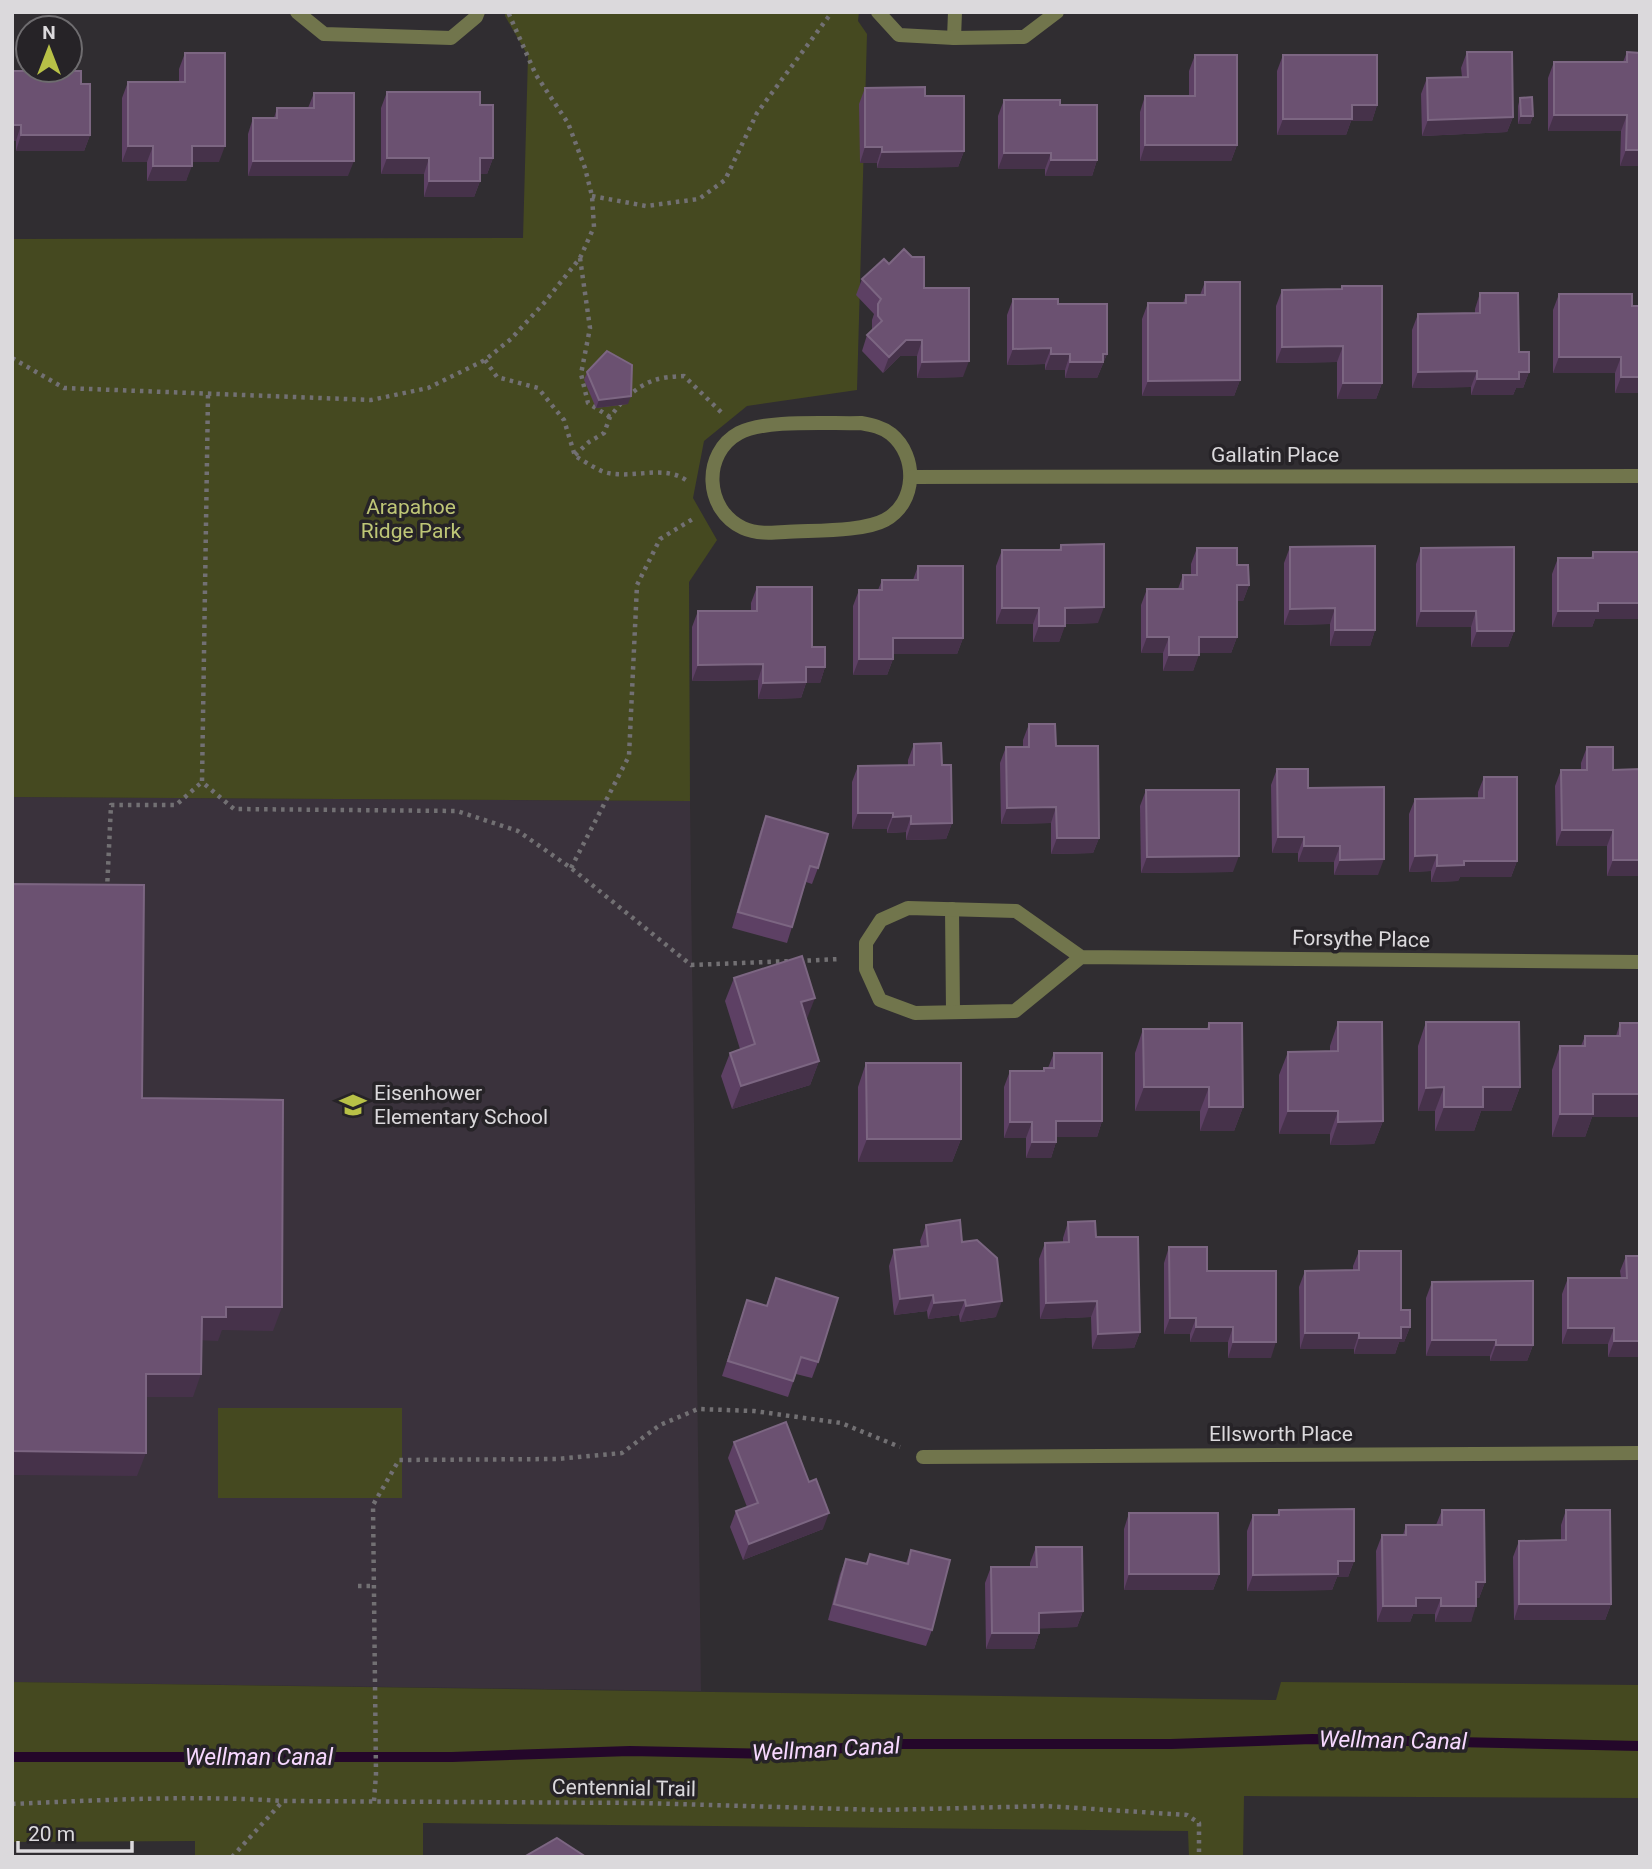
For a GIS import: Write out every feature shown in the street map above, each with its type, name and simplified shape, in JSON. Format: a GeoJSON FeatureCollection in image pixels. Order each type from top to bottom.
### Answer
{"type":"FeatureCollection","features":[{"type":"Feature","properties":{"kind":"street"},"geometry":{"type":"LineString","coordinates":[[297,12],[324,34],[451,38],[476,17],[478,12]]}},
{"type":"Feature","properties":{"kind":"street"},"geometry":{"type":"LineString","coordinates":[[878,12],[899,35],[954,38],[1024,37],[1057,12]]}},
{"type":"Feature","properties":{"kind":"street"},"geometry":{"type":"LineString","coordinates":[[954,38],[955,12]]}},
{"type":"Feature","properties":{"kind":"street"},"geometry":{"type":"LineString","coordinates":[[861,423],[877,426],[891,433],[903,447],[910,463],[908,492],[901,506],[888,518],[872,526],[754,532],[741,527],[728,517],[718,503],[712,480],[714,464],[721,449],[741,432],[767,425],[861,423]]}},
{"type":"Feature","properties":{"kind":"street","name":"Gallatin Place"},"geometry":{"type":"LineString","coordinates":[[911,477],[1640,475]]}},
{"type":"Feature","properties":{"kind":"street"},"geometry":{"type":"LineString","coordinates":[[908,908],[1016,911],[1081,957],[1015,1011],[915,1013],[880,1000],[866,969],[866,958],[866,943],[881,920],[908,908]]}},
{"type":"Feature","properties":{"kind":"street"},"geometry":{"type":"LineString","coordinates":[[953,909],[953,1012]]}},
{"type":"Feature","properties":{"kind":"street","name":"Forsythe Place"},"geometry":{"type":"LineString","coordinates":[[1081,957],[1640,962]]}},
{"type":"Feature","properties":{"kind":"street","name":"Ellsworth Place"},"geometry":{"type":"LineString","coordinates":[[923,1457],[1640,1453]]}},
{"type":"Feature","properties":{"kind":"path"},"geometry":{"type":"LineString","coordinates":[[12,358],[65,388],[371,400],[428,388],[485,360],[511,339],[544,303],[580,258],[594,227],[592,196],[585,168],[568,123],[536,75],[508,12]]}},
{"type":"Feature","properties":{"kind":"path"},"geometry":{"type":"LineString","coordinates":[[592,196],[646,206],[699,199],[725,180],[757,113],[832,12]]}},
{"type":"Feature","properties":{"kind":"path"},"geometry":{"type":"LineString","coordinates":[[580,258],[590,328],[581,374],[587,403],[610,416]]}},
{"type":"Feature","properties":{"kind":"path"},"geometry":{"type":"LineString","coordinates":[[485,360],[497,377],[538,388],[564,420],[575,456],[605,472],[667,472],[683,477],[718,503],[660,538],[637,585],[629,756],[571,868]]}},
{"type":"Feature","properties":{"kind":"path"},"geometry":{"type":"LineString","coordinates":[[575,456],[589,442],[604,433],[610,416],[623,400],[643,384],[661,377],[684,376],[741,432]]}},
{"type":"Feature","properties":{"kind":"path"},"geometry":{"type":"LineString","coordinates":[[107,900],[111,805],[176,805],[202,782],[208,395]]}},
{"type":"Feature","properties":{"kind":"path"},"geometry":{"type":"LineString","coordinates":[[202,782],[234,809],[457,811],[518,831],[571,868],[691,965],[866,958]]}},
{"type":"Feature","properties":{"kind":"path"},"geometry":{"type":"LineString","coordinates":[[374,1801],[373,1505],[398,1460],[556,1460],[622,1452],[660,1426],[698,1409],[754,1411],[841,1423],[923,1457]]}},
{"type":"Feature","properties":{"kind":"path"},"geometry":{"type":"LineString","coordinates":[[358,1586],[374,1586]]}},
{"type":"Feature","properties":{"kind":"path","name":"Centennial Trail"},"geometry":{"type":"LineString","coordinates":[[12,1804],[236,1798],[284,1801],[645,1803],[882,1810],[1046,1806],[1187,1815],[1199,1823],[1199,1857]]}},
{"type":"Feature","properties":{"kind":"path"},"geometry":{"type":"LineString","coordinates":[[232,1857],[284,1801]]}},
{"type":"Feature","properties":{"kind":"shaded area","name":"Eisenhower Elementary School"},"geometry":{"type":"Polygon","coordinates":[[[12,797],[690,801],[701,1691],[12,1682],[12,797]]]}},
{"type":"Feature","properties":{"kind":"green space","name":"Arapahoe Ridge Park"},"geometry":{"type":"Polygon","coordinates":[[[505,12],[859,12],[858,21],[867,34],[857,390],[747,406],[704,441],[693,498],[717,540],[689,582],[690,801],[12,797],[12,239],[523,238],[528,56],[505,12]]]}},
{"type":"Feature","properties":{"kind":"green space"},"geometry":{"type":"Polygon","coordinates":[[[218,1408],[402,1408],[402,1498],[218,1498],[218,1408]]]}},
{"type":"Feature","properties":{"kind":"green space"},"geometry":{"type":"Polygon","coordinates":[[[12,1682],[1276,1700],[1281,1682],[1640,1685],[1640,1798],[1244,1796],[1243,1857],[1189,1857],[1188,1831],[423,1823],[423,1857],[195,1857],[195,1841],[12,1842],[12,1682]]]}},
{"type":"Feature","properties":{"kind":"building"},"geometry":{"type":"Polygon","coordinates":[[[1467,52],[1512,52],[1513,117],[1428,120],[1427,78],[1468,77],[1467,52]]]}},
{"type":"Feature","properties":{"kind":"building"},"geometry":{"type":"Polygon","coordinates":[[[1627,52],[1640,53],[1640,150],[1626,150],[1627,115],[1554,115],[1554,62],[1627,62],[1627,52]]]}},
{"type":"Feature","properties":{"kind":"building"},"geometry":{"type":"Polygon","coordinates":[[[185,53],[225,53],[225,146],[192,146],[192,166],[153,166],[153,146],[128,146],[128,82],[185,82],[185,53]]]}},
{"type":"Feature","properties":{"kind":"building"},"geometry":{"type":"Polygon","coordinates":[[[1195,55],[1237,55],[1237,145],[1145,145],[1145,96],[1195,96],[1195,55]]]}},
{"type":"Feature","properties":{"kind":"building"},"geometry":{"type":"Polygon","coordinates":[[[1283,55],[1377,55],[1377,105],[1352,105],[1352,119],[1283,119],[1283,55]]]}},
{"type":"Feature","properties":{"kind":"building"},"geometry":{"type":"Polygon","coordinates":[[[12,71],[14,84],[90,84],[90,135],[21,135],[21,125],[12,125],[12,71]]]}},
{"type":"Feature","properties":{"kind":"building"},"geometry":{"type":"Polygon","coordinates":[[[925,87],[925,96],[964,96],[964,151],[882,152],[882,147],[865,147],[865,88],[925,87]]]}},
{"type":"Feature","properties":{"kind":"building"},"geometry":{"type":"Polygon","coordinates":[[[387,92],[480,92],[480,105],[493,105],[493,158],[480,158],[480,181],[429,181],[429,158],[387,158],[387,92]]]}},
{"type":"Feature","properties":{"kind":"building"},"geometry":{"type":"Polygon","coordinates":[[[314,93],[354,93],[354,161],[253,161],[253,118],[277,118],[277,108],[314,108],[314,93]]]}},
{"type":"Feature","properties":{"kind":"building"},"geometry":{"type":"Polygon","coordinates":[[[1532,97],[1533,116],[1521,116],[1520,98],[1532,97]]]}},
{"type":"Feature","properties":{"kind":"building"},"geometry":{"type":"Polygon","coordinates":[[[1004,100],[1060,100],[1060,105],[1097,105],[1097,160],[1051,160],[1051,153],[1004,153],[1004,100]]]}},
{"type":"Feature","properties":{"kind":"building"},"geometry":{"type":"Polygon","coordinates":[[[904,249],[912,257],[924,257],[924,288],[969,288],[969,361],[922,362],[922,340],[906,340],[889,357],[867,335],[882,321],[878,316],[881,299],[862,279],[884,259],[889,264],[904,249]]]}},
{"type":"Feature","properties":{"kind":"building"},"geometry":{"type":"Polygon","coordinates":[[[1205,282],[1240,282],[1240,380],[1148,381],[1148,303],[1186,303],[1186,295],[1205,295],[1205,282]]]}},
{"type":"Feature","properties":{"kind":"building"},"geometry":{"type":"Polygon","coordinates":[[[1342,286],[1382,286],[1382,383],[1343,383],[1343,346],[1282,347],[1282,290],[1342,289],[1342,286]]]}},
{"type":"Feature","properties":{"kind":"building"},"geometry":{"type":"Polygon","coordinates":[[[1480,293],[1518,293],[1519,352],[1529,352],[1529,372],[1519,372],[1519,379],[1477,379],[1477,371],[1418,372],[1418,314],[1480,313],[1480,293]]]}},
{"type":"Feature","properties":{"kind":"building"},"geometry":{"type":"Polygon","coordinates":[[[1559,294],[1632,294],[1632,306],[1640,306],[1640,377],[1621,377],[1621,357],[1559,357],[1559,294]]]}},
{"type":"Feature","properties":{"kind":"building"},"geometry":{"type":"Polygon","coordinates":[[[1013,299],[1058,299],[1058,304],[1107,304],[1107,354],[1103,354],[1103,362],[1070,362],[1070,354],[1051,354],[1051,348],[1013,349],[1013,299]]]}},
{"type":"Feature","properties":{"kind":"building"},"geometry":{"type":"Polygon","coordinates":[[[607,351],[632,365],[631,396],[599,400],[587,372],[607,351]]]}},
{"type":"Feature","properties":{"kind":"building"},"geometry":{"type":"Polygon","coordinates":[[[1104,544],[1104,607],[1065,608],[1065,626],[1039,626],[1039,608],[1002,608],[1002,550],[1061,550],[1061,545],[1104,544]]]}},
{"type":"Feature","properties":{"kind":"building"},"geometry":{"type":"Polygon","coordinates":[[[1375,546],[1375,630],[1335,630],[1335,608],[1290,609],[1290,547],[1375,546]]]}},
{"type":"Feature","properties":{"kind":"building"},"geometry":{"type":"Polygon","coordinates":[[[1514,547],[1514,631],[1477,631],[1476,611],[1421,611],[1421,548],[1514,547]]]}},
{"type":"Feature","properties":{"kind":"building"},"geometry":{"type":"Polygon","coordinates":[[[1197,548],[1237,548],[1237,565],[1248,565],[1249,585],[1237,585],[1237,637],[1199,637],[1199,655],[1169,655],[1169,637],[1147,637],[1147,589],[1183,589],[1183,575],[1197,575],[1197,548]]]}},
{"type":"Feature","properties":{"kind":"building"},"geometry":{"type":"Polygon","coordinates":[[[1593,552],[1640,552],[1640,603],[1598,603],[1598,611],[1558,611],[1558,558],[1593,558],[1593,552]]]}},
{"type":"Feature","properties":{"kind":"building"},"geometry":{"type":"Polygon","coordinates":[[[918,566],[963,566],[963,638],[893,638],[893,659],[859,659],[859,590],[882,590],[882,580],[918,580],[918,566]]]}},
{"type":"Feature","properties":{"kind":"building"},"geometry":{"type":"Polygon","coordinates":[[[757,587],[812,587],[812,647],[825,647],[825,667],[806,667],[806,682],[763,683],[763,664],[698,665],[698,611],[757,611],[757,587]]]}},
{"type":"Feature","properties":{"kind":"building"},"geometry":{"type":"Polygon","coordinates":[[[1029,724],[1055,724],[1056,746],[1098,746],[1099,838],[1057,838],[1056,807],[1007,808],[1006,747],[1029,747],[1029,724]]]}},
{"type":"Feature","properties":{"kind":"building"},"geometry":{"type":"Polygon","coordinates":[[[941,743],[942,765],[951,765],[952,823],[911,824],[911,816],[858,813],[858,766],[914,765],[914,744],[941,743]]]}},
{"type":"Feature","properties":{"kind":"building"},"geometry":{"type":"Polygon","coordinates":[[[1587,747],[1613,747],[1613,770],[1640,769],[1640,860],[1613,860],[1613,830],[1562,830],[1561,770],[1587,770],[1587,747]]]}},
{"type":"Feature","properties":{"kind":"building"},"geometry":{"type":"Polygon","coordinates":[[[1277,769],[1308,769],[1308,788],[1384,787],[1384,859],[1340,860],[1340,846],[1304,846],[1304,837],[1278,837],[1277,769]]]}},
{"type":"Feature","properties":{"kind":"building"},"geometry":{"type":"Polygon","coordinates":[[[1484,777],[1517,777],[1517,861],[1464,861],[1464,865],[1437,866],[1437,855],[1415,856],[1415,799],[1484,798],[1484,777]]]}},
{"type":"Feature","properties":{"kind":"building"},"geometry":{"type":"Polygon","coordinates":[[[1146,790],[1239,790],[1239,856],[1147,857],[1146,790]]]}},
{"type":"Feature","properties":{"kind":"building"},"geometry":{"type":"Polygon","coordinates":[[[766,816],[828,834],[818,868],[810,866],[792,927],[738,912],[766,816]]]}},
{"type":"Feature","properties":{"kind":"building"},"geometry":{"type":"Polygon","coordinates":[[[12,884],[144,885],[142,1098],[283,1100],[282,1307],[226,1307],[226,1317],[202,1317],[201,1374],[146,1374],[146,1453],[12,1451],[12,884]]]}},
{"type":"Feature","properties":{"kind":"building"},"geometry":{"type":"Polygon","coordinates":[[[802,956],[815,998],[801,1002],[819,1061],[741,1086],[730,1053],[755,1044],[734,978],[802,956]]]}},
{"type":"Feature","properties":{"kind":"building"},"geometry":{"type":"Polygon","coordinates":[[[1338,1022],[1382,1022],[1383,1121],[1338,1122],[1338,1111],[1288,1111],[1288,1052],[1338,1051],[1338,1022]]]}},
{"type":"Feature","properties":{"kind":"building"},"geometry":{"type":"Polygon","coordinates":[[[1426,1022],[1519,1022],[1520,1087],[1483,1087],[1483,1107],[1444,1107],[1444,1087],[1426,1088],[1426,1022]]]}},
{"type":"Feature","properties":{"kind":"building"},"geometry":{"type":"Polygon","coordinates":[[[1209,1023],[1242,1023],[1243,1107],[1209,1107],[1209,1087],[1144,1087],[1143,1029],[1209,1029],[1209,1023]]]}},
{"type":"Feature","properties":{"kind":"building"},"geometry":{"type":"Polygon","coordinates":[[[1620,1023],[1640,1023],[1640,1094],[1593,1094],[1593,1114],[1560,1114],[1560,1046],[1585,1046],[1585,1036],[1620,1036],[1620,1023]]]}},
{"type":"Feature","properties":{"kind":"building"},"geometry":{"type":"Polygon","coordinates":[[[1054,1053],[1102,1053],[1102,1121],[1056,1121],[1056,1142],[1032,1142],[1032,1122],[1010,1122],[1010,1071],[1044,1071],[1044,1068],[1054,1068],[1054,1053]]]}},
{"type":"Feature","properties":{"kind":"building"},"geometry":{"type":"Polygon","coordinates":[[[866,1063],[961,1063],[961,1139],[867,1139],[866,1063]]]}},
{"type":"Feature","properties":{"kind":"building"},"geometry":{"type":"Polygon","coordinates":[[[960,1220],[962,1242],[977,1240],[997,1258],[1002,1301],[966,1306],[965,1300],[934,1303],[933,1295],[900,1299],[894,1250],[928,1246],[926,1225],[960,1220]]]}},
{"type":"Feature","properties":{"kind":"building"},"geometry":{"type":"Polygon","coordinates":[[[1095,1221],[1096,1237],[1138,1237],[1140,1332],[1098,1334],[1097,1301],[1046,1303],[1045,1243],[1069,1242],[1068,1222],[1095,1221]]]}},
{"type":"Feature","properties":{"kind":"building"},"geometry":{"type":"Polygon","coordinates":[[[1169,1247],[1207,1247],[1207,1271],[1276,1271],[1276,1342],[1233,1342],[1233,1327],[1196,1327],[1196,1318],[1170,1318],[1169,1247]]]}},
{"type":"Feature","properties":{"kind":"building"},"geometry":{"type":"Polygon","coordinates":[[[1359,1251],[1401,1251],[1401,1310],[1410,1310],[1410,1327],[1401,1327],[1401,1338],[1359,1338],[1359,1333],[1305,1333],[1305,1271],[1359,1270],[1359,1251]]]}},
{"type":"Feature","properties":{"kind":"building"},"geometry":{"type":"Polygon","coordinates":[[[1626,1256],[1640,1256],[1640,1341],[1614,1341],[1614,1328],[1568,1328],[1568,1278],[1627,1278],[1626,1256]]]}},
{"type":"Feature","properties":{"kind":"building"},"geometry":{"type":"Polygon","coordinates":[[[776,1278],[838,1298],[818,1362],[801,1357],[793,1381],[728,1361],[747,1300],[767,1306],[776,1278]]]}},
{"type":"Feature","properties":{"kind":"building"},"geometry":{"type":"Polygon","coordinates":[[[1533,1281],[1533,1345],[1496,1345],[1496,1340],[1432,1340],[1432,1282],[1533,1281]]]}},
{"type":"Feature","properties":{"kind":"building"},"geometry":{"type":"Polygon","coordinates":[[[786,1422],[809,1482],[816,1479],[829,1513],[749,1544],[736,1511],[758,1503],[734,1442],[786,1422]]]}},
{"type":"Feature","properties":{"kind":"building"},"geometry":{"type":"Polygon","coordinates":[[[1354,1509],[1354,1561],[1338,1561],[1338,1574],[1253,1575],[1253,1515],[1279,1515],[1279,1510],[1354,1509]]]}},
{"type":"Feature","properties":{"kind":"building"},"geometry":{"type":"Polygon","coordinates":[[[1442,1510],[1484,1510],[1485,1582],[1476,1582],[1476,1606],[1441,1606],[1441,1598],[1416,1598],[1416,1606],[1383,1606],[1382,1535],[1406,1535],[1406,1525],[1442,1525],[1442,1510]]]}},
{"type":"Feature","properties":{"kind":"building"},"geometry":{"type":"Polygon","coordinates":[[[1566,1510],[1610,1510],[1611,1604],[1519,1604],[1519,1541],[1566,1540],[1566,1510]]]}},
{"type":"Feature","properties":{"kind":"building"},"geometry":{"type":"Polygon","coordinates":[[[1129,1513],[1218,1513],[1219,1574],[1129,1574],[1129,1513]]]}},
{"type":"Feature","properties":{"kind":"building"},"geometry":{"type":"Polygon","coordinates":[[[1036,1547],[1082,1547],[1083,1611],[1039,1613],[1039,1633],[992,1633],[991,1567],[1037,1567],[1036,1547]]]}},
{"type":"Feature","properties":{"kind":"building"},"geometry":{"type":"Polygon","coordinates":[[[911,1550],[950,1560],[932,1630],[834,1604],[846,1559],[867,1564],[870,1554],[908,1564],[911,1550]]]}},
{"type":"Feature","properties":{"kind":"building"},"geometry":{"type":"Polygon","coordinates":[[[557,1838],[586,1857],[524,1857],[557,1838]]]}},
{"type":"Feature","properties":{"kind":"waterway","name":"Wellman Canal"},"geometry":{"type":"LineString","coordinates":[[12,1757],[452,1757],[630,1751],[777,1754],[888,1744],[1171,1744],[1312,1739],[1640,1746]]}},
{"type":"Feature","properties":{"kind":"place","name":"Eisenhower Elementary School"},"geometry":{"type":"Point","coordinates":[353,1105]}}]}
